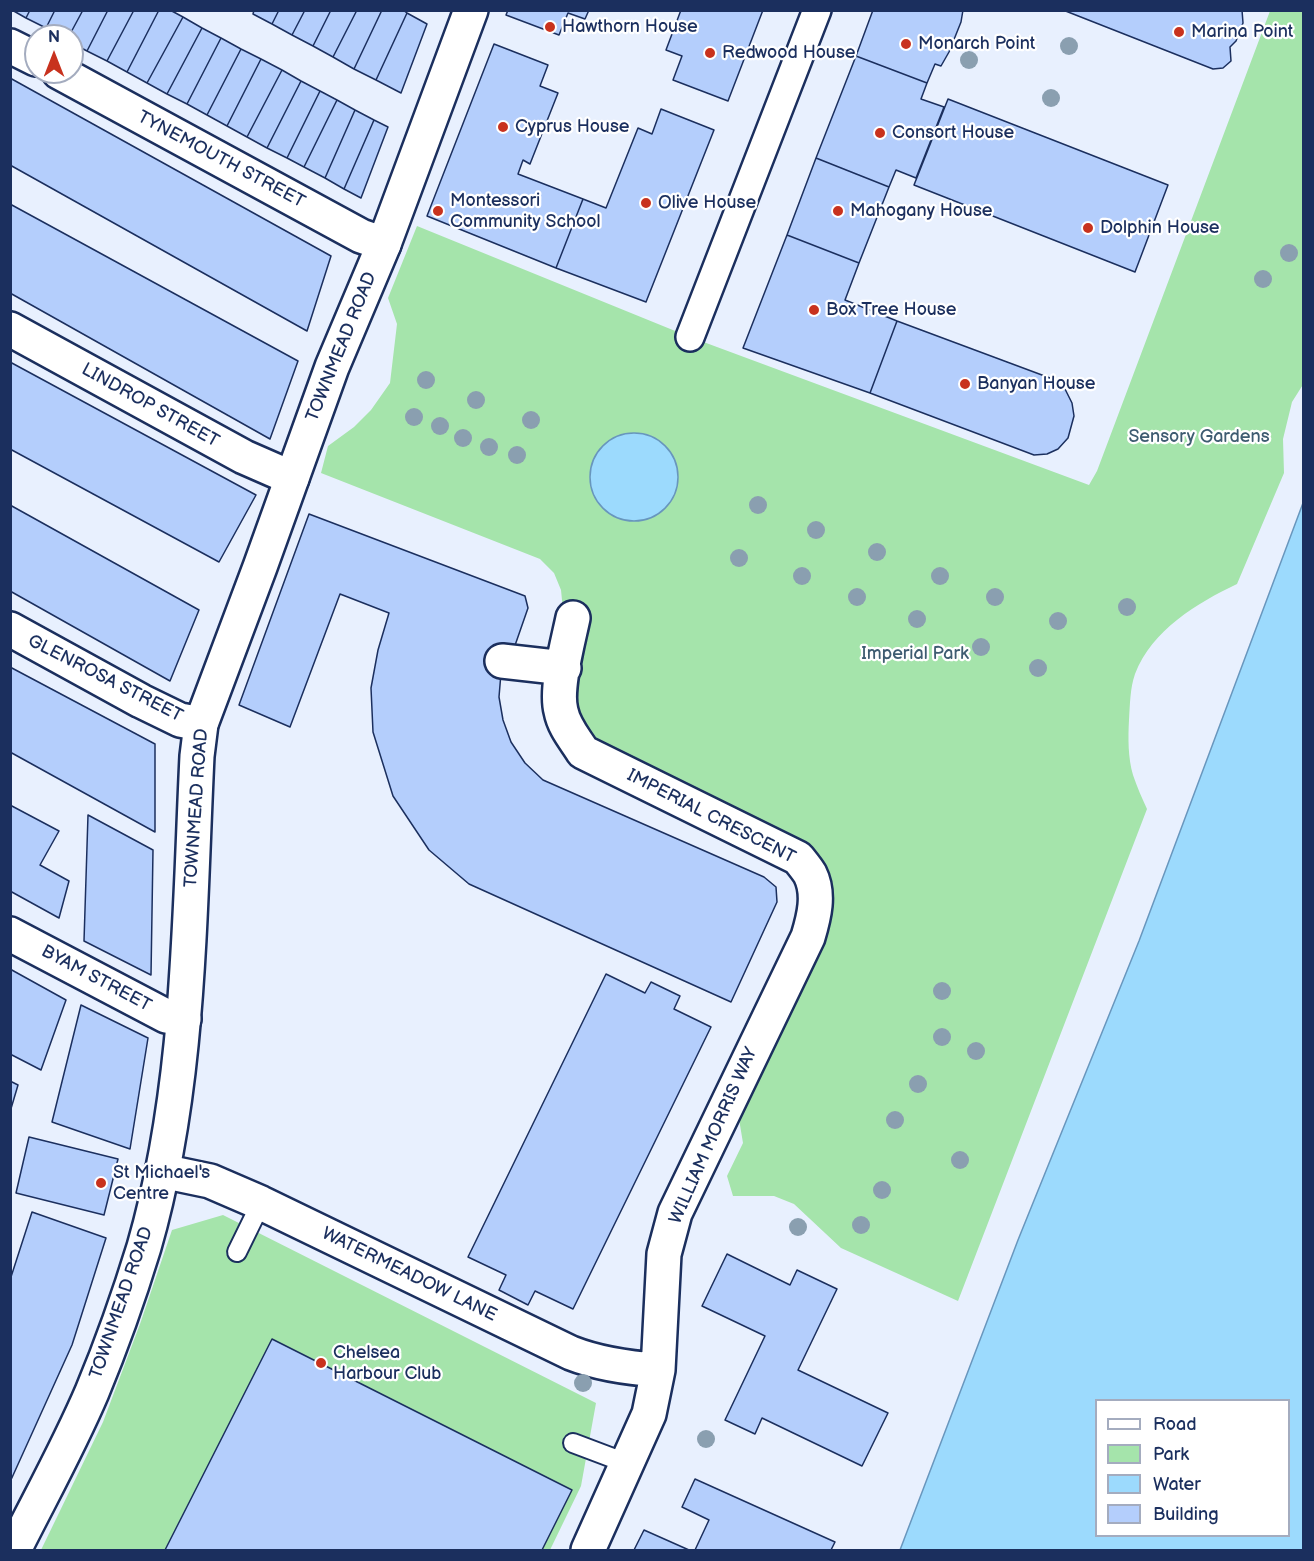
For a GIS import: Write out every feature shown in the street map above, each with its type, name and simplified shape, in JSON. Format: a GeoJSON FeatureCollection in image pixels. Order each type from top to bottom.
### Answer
{"type":"FeatureCollection","features":[{"type":"Feature","properties":{"kind":"street","name":"TOWNMEAD ROAD"},"geometry":{"type":"LineString","coordinates":[[14,1551],[68,1444],[117,1329],[144,1245],[162,1171],[178,1080],[184,1019],[197,756],[201,724],[332,367],[384,244],[471,10]]}},
{"type":"Feature","properties":{"kind":"street"},"geometry":{"type":"LineString","coordinates":[[690,337],[817,10]]}},
{"type":"Feature","properties":{"kind":"street"},"geometry":{"type":"LineString","coordinates":[[10,45],[24,53]]}},
{"type":"Feature","properties":{"kind":"street","name":"TYNEMOUTH STREET"},"geometry":{"type":"LineString","coordinates":[[81,84],[353,232],[384,244]]}},
{"type":"Feature","properties":{"kind":"street","name":"LINDROP STREET"},"geometry":{"type":"LineString","coordinates":[[10,329],[244,457],[292,478]]}},
{"type":"Feature","properties":{"kind":"street","name":"IMPERIAL CRESCENT"},"geometry":{"type":"LineString","coordinates":[[573,618],[564,668],[560,709],[566,728],[584,752],[798,858],[810,874],[815,895],[814,918],[808,937],[762,1030]]}},
{"type":"Feature","properties":{"kind":"street","name":"GLENROSA STREET"},"geometry":{"type":"LineString","coordinates":[[10,629],[149,705],[180,720],[201,724]]}},
{"type":"Feature","properties":{"kind":"street"},"geometry":{"type":"LineString","coordinates":[[502,661],[564,668]]}},
{"type":"Feature","properties":{"kind":"street","name":"BYAM STREET"},"geometry":{"type":"LineString","coordinates":[[10,934],[166,1016],[184,1019]]}},
{"type":"Feature","properties":{"kind":"street","name":"WILLIAM MORRIS WAY"},"geometry":{"type":"LineString","coordinates":[[588,1551],[626,1462],[650,1414],[658,1370],[664,1254],[675,1212],[762,1030]]}},
{"type":"Feature","properties":{"kind":"street","name":"WATERMEADOW LANE"},"geometry":{"type":"LineString","coordinates":[[162,1171],[210,1180],[571,1353],[591,1361],[628,1368],[658,1370]]}},
{"type":"Feature","properties":{"kind":"lane"},"geometry":{"type":"LineString","coordinates":[[237,1252],[261,1203]]}},
{"type":"Feature","properties":{"kind":"lane"},"geometry":{"type":"LineString","coordinates":[[573,1443],[626,1462]]}},
{"type":"Feature","properties":{"kind":"green space","name":"Imperial Park"},"geometry":{"type":"Polygon","coordinates":[[[1270,11],[1303,11],[1304,383],[1292,402],[1283,439],[1284,473],[1237,584],[1192,609],[1164,631],[1152,644],[1135,674],[1130,703],[1129,755],[1133,775],[1147,809],[958,1301],[841,1248],[794,1204],[774,1196],[733,1196],[727,1176],[743,1143],[738,1113],[776,1038],[830,921],[833,892],[826,865],[803,841],[600,750],[573,711],[561,590],[554,573],[540,559],[321,473],[328,446],[354,427],[371,410],[390,383],[397,324],[388,298],[417,226],[690,337],[1089,485],[1097,471],[1270,11]]]}},
{"type":"Feature","properties":{"kind":"green space","name":"Chelsea Harbour Club"},"geometry":{"type":"Polygon","coordinates":[[[223,1215],[596,1403],[581,1486],[550,1550],[41,1550],[103,1422],[172,1230],[223,1215]]]}},
{"type":"Feature","properties":{"kind":"water"},"geometry":{"type":"Polygon","coordinates":[[[625,433],[643,433],[659,440],[671,452],[678,468],[678,486],[671,502],[659,514],[643,521],[625,521],[609,514],[597,502],[590,486],[590,468],[597,452],[609,440],[625,433]]]}},
{"type":"Feature","properties":{"kind":"water"},"geometry":{"type":"Polygon","coordinates":[[[1303,503],[1303,1550],[900,1550],[1018,1240],[1139,941],[1303,503]]]}},
{"type":"Feature","properties":{"kind":"building"},"geometry":{"type":"Polygon","coordinates":[[[12,10],[30,10],[26,18],[12,10]]]}},
{"type":"Feature","properties":{"kind":"building"},"geometry":{"type":"Polygon","coordinates":[[[30,10],[55,10],[48,24],[38,24],[26,18],[30,10]]]}},
{"type":"Feature","properties":{"kind":"building"},"geometry":{"type":"Polygon","coordinates":[[[55,10],[83,10],[75,24],[48,24],[55,10]]]}},
{"type":"Feature","properties":{"kind":"building"},"geometry":{"type":"Polygon","coordinates":[[[83,10],[108,10],[87,51],[84,49],[84,24],[75,24],[83,10]]]}},
{"type":"Feature","properties":{"kind":"building"},"geometry":{"type":"Polygon","coordinates":[[[108,10],[134,10],[107,61],[87,51],[108,10]]]}},
{"type":"Feature","properties":{"kind":"building"},"geometry":{"type":"Polygon","coordinates":[[[134,10],[159,10],[127,72],[107,61],[134,10]]]}},
{"type":"Feature","properties":{"kind":"building"},"geometry":{"type":"Polygon","coordinates":[[[159,10],[170,10],[183,17],[147,83],[127,72],[159,10]]]}},
{"type":"Feature","properties":{"kind":"building"},"geometry":{"type":"Polygon","coordinates":[[[254,10],[279,10],[272,24],[253,14],[254,10]]]}},
{"type":"Feature","properties":{"kind":"building"},"geometry":{"type":"Polygon","coordinates":[[[279,10],[305,10],[292,35],[272,24],[279,10]]]}},
{"type":"Feature","properties":{"kind":"building"},"geometry":{"type":"Polygon","coordinates":[[[305,10],[331,10],[313,46],[292,35],[305,10]]]}},
{"type":"Feature","properties":{"kind":"building"},"geometry":{"type":"Polygon","coordinates":[[[331,10],[357,10],[333,57],[313,46],[331,10]]]}},
{"type":"Feature","properties":{"kind":"building"},"geometry":{"type":"Polygon","coordinates":[[[357,10],[382,10],[354,69],[333,57],[357,10]]]}},
{"type":"Feature","properties":{"kind":"building"},"geometry":{"type":"Polygon","coordinates":[[[382,10],[403,10],[407,13],[376,80],[354,69],[382,10]]]}},
{"type":"Feature","properties":{"kind":"building","name":"Hawthorn House"},"geometry":{"type":"Polygon","coordinates":[[[508,10],[589,10],[585,19],[568,13],[559,35],[506,15],[508,10]]]}},
{"type":"Feature","properties":{"kind":"building","name":"Redwood House"},"geometry":{"type":"Polygon","coordinates":[[[681,10],[763,10],[728,101],[673,80],[682,56],[666,50],[681,10]]]}},
{"type":"Feature","properties":{"kind":"building","name":"Monarch Point"},"geometry":{"type":"Polygon","coordinates":[[[873,10],[963,10],[961,22],[949,52],[941,66],[935,64],[927,83],[856,56],[873,10]]]}},
{"type":"Feature","properties":{"kind":"building","name":"Marina Point"},"geometry":{"type":"Polygon","coordinates":[[[1063,10],[1242,10],[1243,23],[1236,41],[1230,47],[1231,61],[1223,68],[1213,69],[1063,10]]]}},
{"type":"Feature","properties":{"kind":"building"},"geometry":{"type":"Polygon","coordinates":[[[407,13],[427,24],[401,93],[376,80],[407,13]]]}},
{"type":"Feature","properties":{"kind":"building"},"geometry":{"type":"Polygon","coordinates":[[[183,17],[202,28],[167,94],[147,83],[183,17]]]}},
{"type":"Feature","properties":{"kind":"building"},"geometry":{"type":"Polygon","coordinates":[[[202,28],[221,38],[187,104],[167,94],[202,28]]]}},
{"type":"Feature","properties":{"kind":"building"},"geometry":{"type":"Polygon","coordinates":[[[221,38],[241,49],[207,115],[187,104],[221,38]]]}},
{"type":"Feature","properties":{"kind":"building","name":"Cyprus House"},"geometry":{"type":"Polygon","coordinates":[[[494,44],[548,65],[540,86],[558,93],[530,164],[523,160],[518,174],[583,199],[556,268],[427,216],[494,44]]]}},
{"type":"Feature","properties":{"kind":"building"},"geometry":{"type":"Polygon","coordinates":[[[241,49],[261,59],[227,126],[207,115],[241,49]]]}},
{"type":"Feature","properties":{"kind":"building","name":"Consort House"},"geometry":{"type":"Polygon","coordinates":[[[856,56],[927,83],[921,99],[944,107],[916,178],[896,170],[889,187],[816,158],[856,56]]]}},
{"type":"Feature","properties":{"kind":"building"},"geometry":{"type":"Polygon","coordinates":[[[261,59],[282,70],[247,137],[227,126],[261,59]]]}},
{"type":"Feature","properties":{"kind":"building"},"geometry":{"type":"Polygon","coordinates":[[[282,70],[301,81],[267,148],[247,137],[282,70]]]}},
{"type":"Feature","properties":{"kind":"building"},"geometry":{"type":"Polygon","coordinates":[[[10,78],[331,256],[307,331],[10,165],[10,78]]]}},
{"type":"Feature","properties":{"kind":"building"},"geometry":{"type":"Polygon","coordinates":[[[301,81],[320,91],[287,158],[267,148],[301,81]]]}},
{"type":"Feature","properties":{"kind":"building"},"geometry":{"type":"Polygon","coordinates":[[[320,91],[337,100],[304,167],[287,158],[320,91]]]}},
{"type":"Feature","properties":{"kind":"building","name":"Dolphin House"},"geometry":{"type":"Polygon","coordinates":[[[948,99],[1168,185],[1135,272],[914,185],[948,99]]]}},
{"type":"Feature","properties":{"kind":"building"},"geometry":{"type":"Polygon","coordinates":[[[337,100],[355,110],[325,178],[304,167],[337,100]]]}},
{"type":"Feature","properties":{"kind":"building","name":"Olive House"},"geometry":{"type":"Polygon","coordinates":[[[661,109],[714,130],[646,302],[556,268],[583,199],[606,208],[638,128],[652,134],[661,109]]]}},
{"type":"Feature","properties":{"kind":"building"},"geometry":{"type":"Polygon","coordinates":[[[355,110],[374,120],[344,189],[325,178],[355,110]]]}},
{"type":"Feature","properties":{"kind":"building"},"geometry":{"type":"Polygon","coordinates":[[[374,120],[388,127],[361,198],[344,189],[374,120]]]}},
{"type":"Feature","properties":{"kind":"building","name":"Mahogany House"},"geometry":{"type":"Polygon","coordinates":[[[816,158],[889,187],[859,263],[787,235],[816,158]]]}},
{"type":"Feature","properties":{"kind":"building"},"geometry":{"type":"Polygon","coordinates":[[[10,204],[298,361],[270,439],[10,293],[10,204]]]}},
{"type":"Feature","properties":{"kind":"building","name":"Box Tree House"},"geometry":{"type":"Polygon","coordinates":[[[787,235],[859,263],[845,300],[897,321],[870,393],[743,348],[787,235]]]}},
{"type":"Feature","properties":{"kind":"building","name":"Banyan House"},"geometry":{"type":"Polygon","coordinates":[[[897,321],[1050,378],[1065,389],[1072,403],[1074,416],[1068,438],[1058,449],[1047,454],[1034,455],[870,393],[897,321]]]}},
{"type":"Feature","properties":{"kind":"building"},"geometry":{"type":"Polygon","coordinates":[[[10,362],[256,495],[219,562],[10,449],[10,362]]]}},
{"type":"Feature","properties":{"kind":"building"},"geometry":{"type":"Polygon","coordinates":[[[10,505],[199,610],[170,681],[10,591],[10,505]]]}},
{"type":"Feature","properties":{"kind":"building"},"geometry":{"type":"Polygon","coordinates":[[[309,514],[525,596],[528,608],[512,654],[502,661],[499,697],[503,720],[511,742],[525,763],[543,780],[764,877],[776,887],[777,902],[731,1002],[469,884],[429,850],[393,796],[373,732],[371,688],[378,650],[389,613],[340,594],[290,727],[239,705],[309,514]]]}},
{"type":"Feature","properties":{"kind":"building"},"geometry":{"type":"Polygon","coordinates":[[[10,667],[155,744],[155,832],[10,752],[10,667]]]}},
{"type":"Feature","properties":{"kind":"building"},"geometry":{"type":"Polygon","coordinates":[[[10,805],[59,831],[40,865],[69,881],[59,918],[10,891],[10,805]]]}},
{"type":"Feature","properties":{"kind":"building"},"geometry":{"type":"Polygon","coordinates":[[[88,815],[153,850],[151,975],[84,941],[88,815]]]}},
{"type":"Feature","properties":{"kind":"building"},"geometry":{"type":"Polygon","coordinates":[[[10,969],[66,1000],[41,1070],[10,1054],[10,969]]]}},
{"type":"Feature","properties":{"kind":"building"},"geometry":{"type":"Polygon","coordinates":[[[606,974],[645,993],[651,982],[680,996],[674,1009],[711,1027],[573,1309],[535,1291],[528,1305],[499,1290],[506,1275],[468,1257],[606,974]]]}},
{"type":"Feature","properties":{"kind":"building"},"geometry":{"type":"Polygon","coordinates":[[[81,1005],[148,1038],[130,1149],[52,1122],[81,1005]]]}},
{"type":"Feature","properties":{"kind":"building"},"geometry":{"type":"Polygon","coordinates":[[[10,1081],[18,1085],[10,1112],[10,1081]]]}},
{"type":"Feature","properties":{"kind":"building"},"geometry":{"type":"Polygon","coordinates":[[[29,1137],[118,1159],[104,1215],[16,1193],[29,1137]]]}},
{"type":"Feature","properties":{"kind":"building"},"geometry":{"type":"Polygon","coordinates":[[[32,1212],[106,1238],[72,1345],[10,1482],[10,1280],[32,1212]]]}},
{"type":"Feature","properties":{"kind":"building"},"geometry":{"type":"Polygon","coordinates":[[[727,1254],[790,1285],[797,1270],[837,1289],[798,1370],[888,1413],[862,1466],[762,1418],[755,1434],[725,1420],[765,1336],[702,1306],[727,1254]]]}},
{"type":"Feature","properties":{"kind":"building","name":"Chelsea Harbour Club"},"geometry":{"type":"Polygon","coordinates":[[[272,1339],[572,1490],[542,1550],[165,1550],[272,1339]]]}},
{"type":"Feature","properties":{"kind":"building"},"geometry":{"type":"Polygon","coordinates":[[[695,1479],[835,1542],[831,1550],[695,1550],[709,1520],[682,1507],[695,1479]]]}},
{"type":"Feature","properties":{"kind":"building"},"geometry":{"type":"Polygon","coordinates":[[[644,1530],[689,1550],[634,1550],[644,1530]]]}},
{"type":"Feature","properties":{"kind":"place","name":"Hawthorn House"},"geometry":{"type":"Point","coordinates":[550,27]}},
{"type":"Feature","properties":{"kind":"place","name":"Marina Point"},"geometry":{"type":"Point","coordinates":[1179,32]}},
{"type":"Feature","properties":{"kind":"place","name":"Monarch Point"},"geometry":{"type":"Point","coordinates":[906,44]}},
{"type":"Feature","properties":{"kind":"place","name":"Redwood House"},"geometry":{"type":"Point","coordinates":[710,53]}},
{"type":"Feature","properties":{"kind":"place","name":"Cyprus House"},"geometry":{"type":"Point","coordinates":[503,127]}},
{"type":"Feature","properties":{"kind":"place","name":"Consort House"},"geometry":{"type":"Point","coordinates":[880,133]}},
{"type":"Feature","properties":{"kind":"place","name":"Olive House"},"geometry":{"type":"Point","coordinates":[646,203]}},
{"type":"Feature","properties":{"kind":"place","name":"Montessori Community School"},"geometry":{"type":"Point","coordinates":[438,211]}},
{"type":"Feature","properties":{"kind":"place","name":"Mahogany House"},"geometry":{"type":"Point","coordinates":[838,211]}},
{"type":"Feature","properties":{"kind":"place","name":"Dolphin House"},"geometry":{"type":"Point","coordinates":[1088,228]}},
{"type":"Feature","properties":{"kind":"place","name":"Box Tree House"},"geometry":{"type":"Point","coordinates":[814,310]}},
{"type":"Feature","properties":{"kind":"place","name":"Banyan House"},"geometry":{"type":"Point","coordinates":[965,384]}},
{"type":"Feature","properties":{"kind":"place","name":"St Michael's Centre"},"geometry":{"type":"Point","coordinates":[101,1183]}},
{"type":"Feature","properties":{"kind":"place","name":"Chelsea Harbour Club"},"geometry":{"type":"Point","coordinates":[321,1363]}},
{"type":"Feature","properties":{"kind":"park label","name":"Sensory Gardens"},"geometry":{"type":"Point","coordinates":[1199,437]}}]}
